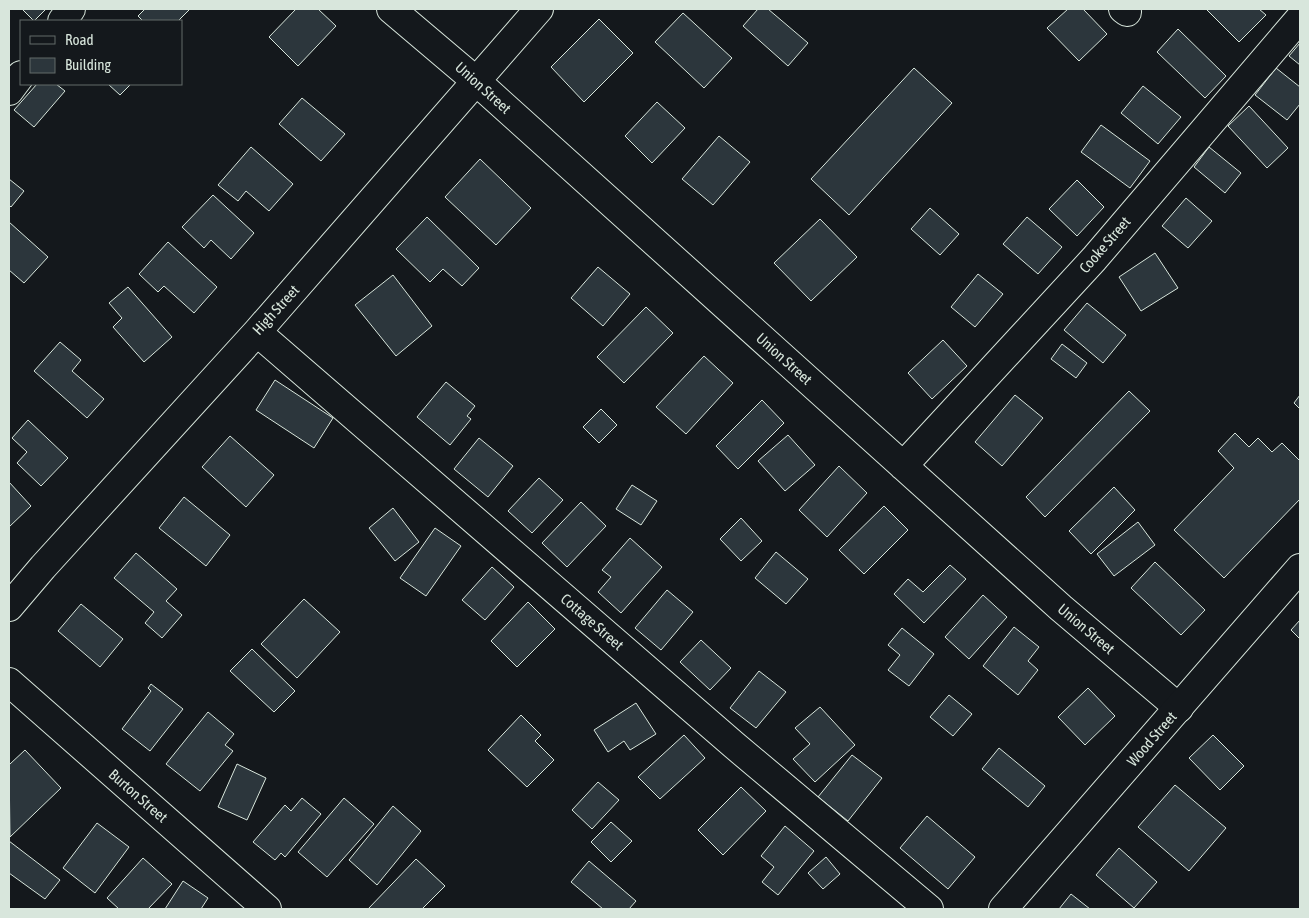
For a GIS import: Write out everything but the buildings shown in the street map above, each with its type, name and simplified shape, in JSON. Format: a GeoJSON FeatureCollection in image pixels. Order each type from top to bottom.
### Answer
{"type":"FeatureCollection","features":[{"type":"Feature","properties":{"kind":"street"},"geometry":{"type":"LineString","coordinates":[[63,20],[71,9]]}},
{"type":"Feature","properties":{"kind":"street","name":"Union Street"},"geometry":{"type":"LineString","coordinates":[[391,9],[476,81],[1061,608],[1179,708]]}},
{"type":"Feature","properties":{"kind":"street","name":"High Street"},"geometry":{"type":"LineString","coordinates":[[9,607],[43,566],[257,332],[539,9]]}},
{"type":"Feature","properties":{"kind":"street","name":"Cooke Street"},"geometry":{"type":"LineString","coordinates":[[904,466],[1094,259],[1300,18]]}},
{"type":"Feature","properties":{"kind":"street"},"geometry":{"type":"LineString","coordinates":[[9,90],[20,76]]}},
{"type":"Feature","properties":{"kind":"street","name":"Cottage Street"},"geometry":{"type":"LineString","coordinates":[[257,332],[726,738],[929,909]]}},
{"type":"Feature","properties":{"kind":"street","name":"Wood Street"},"geometry":{"type":"LineString","coordinates":[[1003,909],[1300,568]]}},
{"type":"Feature","properties":{"kind":"street","name":"Burton Street"},"geometry":{"type":"LineString","coordinates":[[9,682],[266,909]]}}]}
